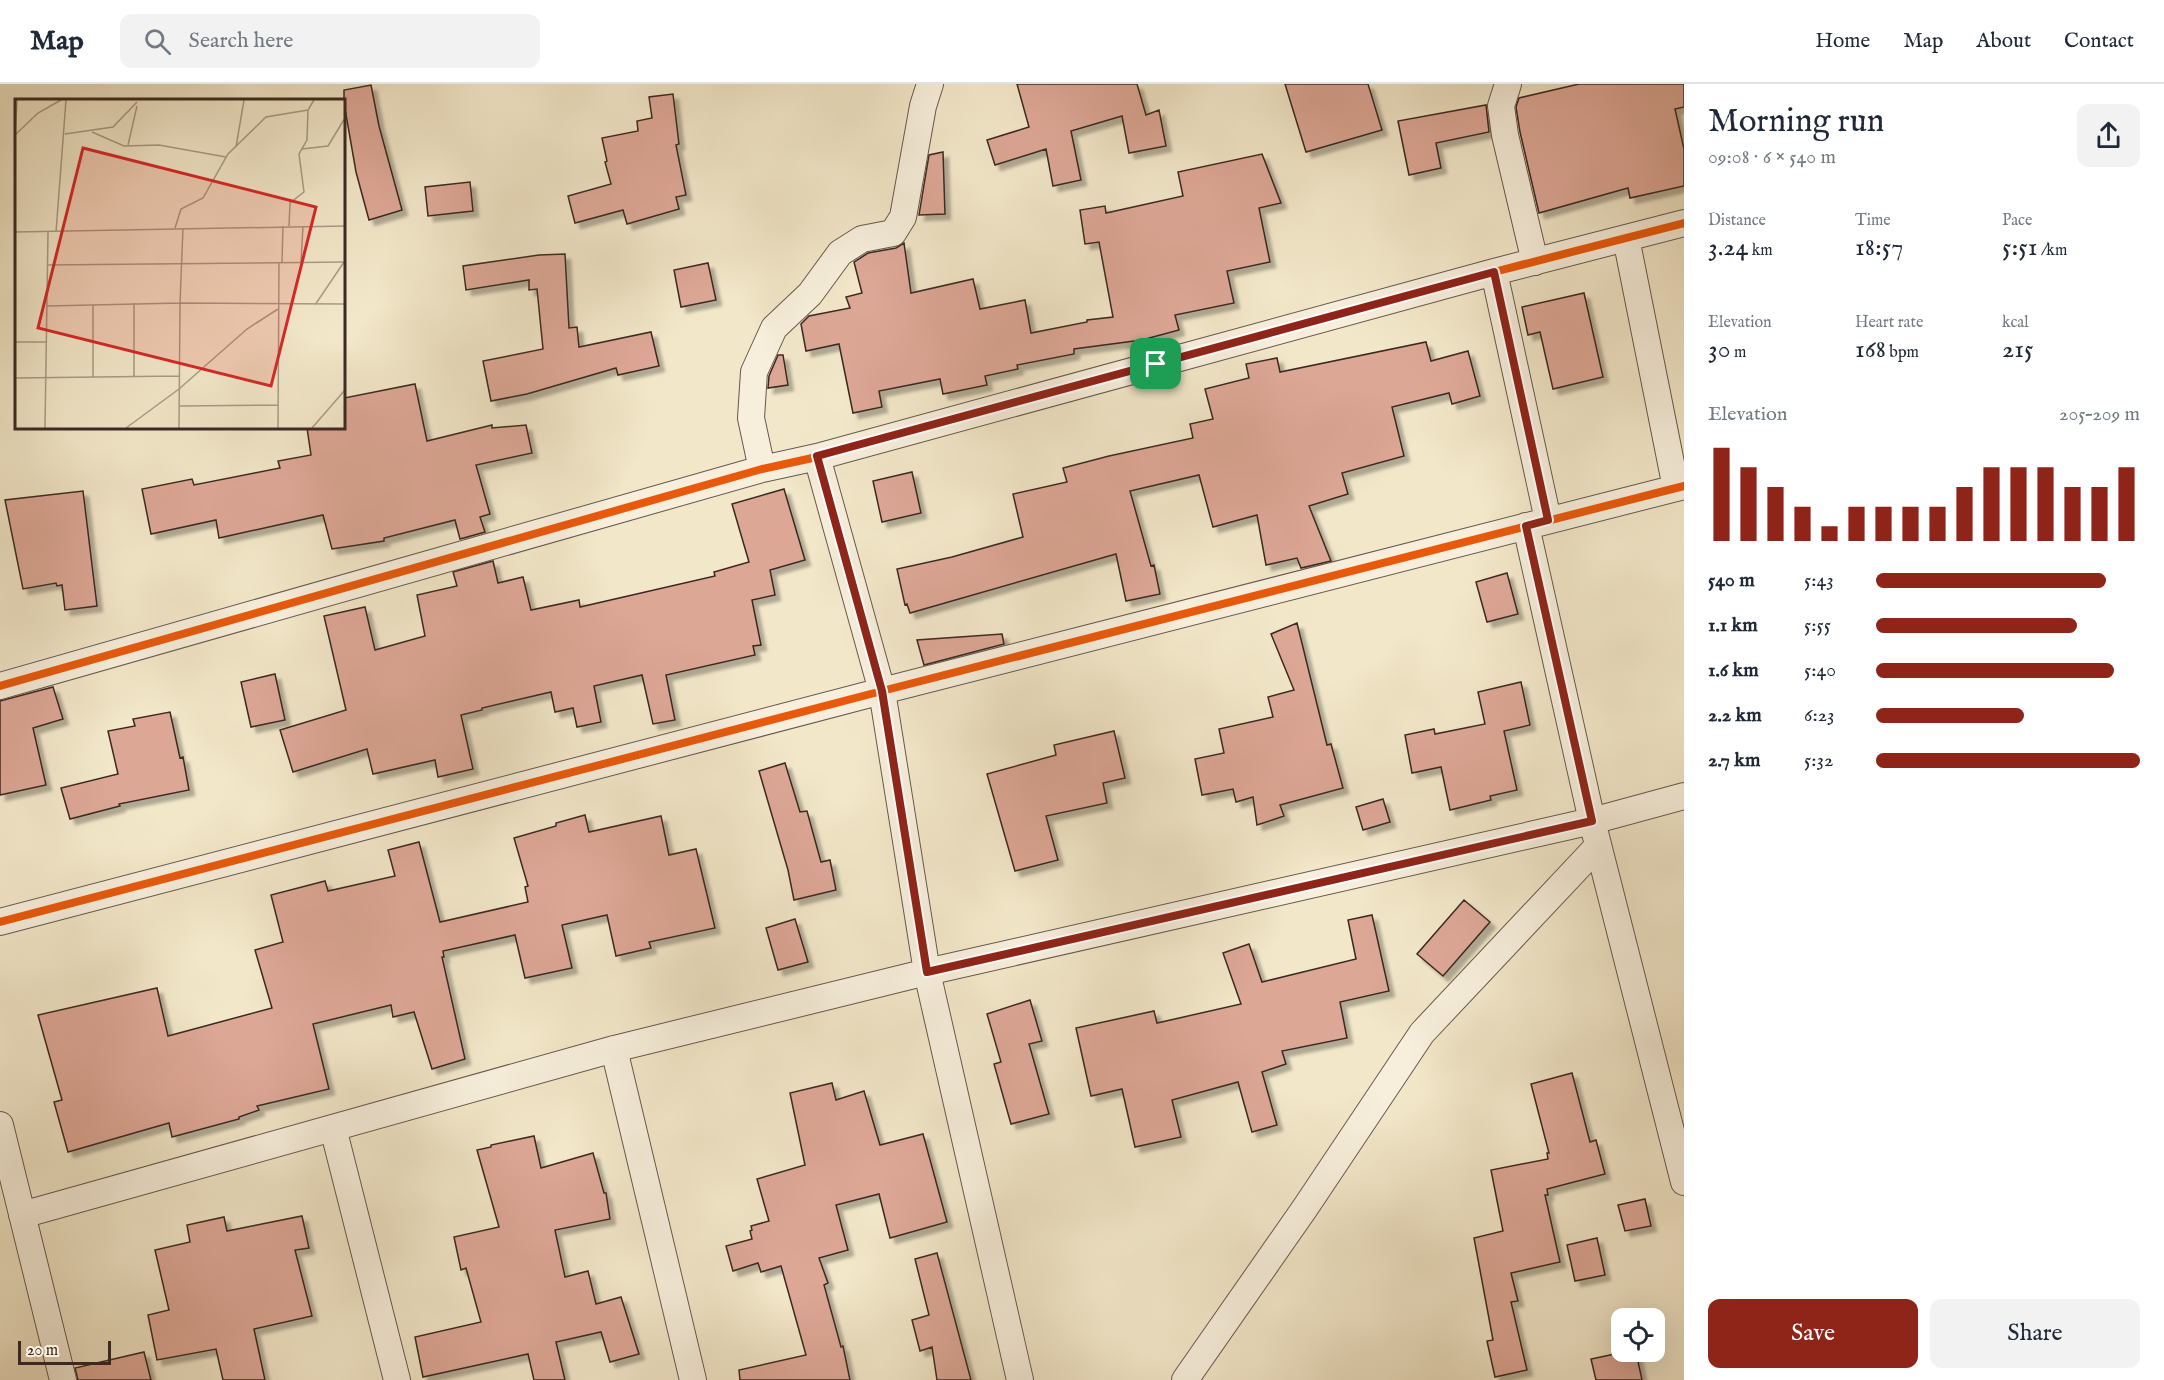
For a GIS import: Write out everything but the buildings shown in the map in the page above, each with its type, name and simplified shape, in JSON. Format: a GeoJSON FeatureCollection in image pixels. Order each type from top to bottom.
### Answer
{"type":"FeatureCollection","features":[{"type":"Feature","properties":{"kind":"street"},"geometry":{"type":"LineString","coordinates":[[762,469],[751,418],[754,372],[774,328],[810,294],[840,253],[862,239],[893,233],[903,217],[923,106],[930,84]]}},
{"type":"Feature","properties":{"kind":"street"},"geometry":{"type":"LineString","coordinates":[[1508,84],[1501,106],[1505,135],[1535,262]]}},
{"type":"Feature","properties":{"kind":"street"},"geometry":{"type":"LineString","coordinates":[[0,686],[762,469],[1684,223]]}},
{"type":"Feature","properties":{"kind":"street"},"geometry":{"type":"LineString","coordinates":[[0,922],[882,691],[1680,487],[1626,238]]}},
{"type":"Feature","properties":{"kind":"street"},"geometry":{"type":"LineString","coordinates":[[1494,272],[1537,523],[1595,833],[1684,1182]]}},
{"type":"Feature","properties":{"kind":"street"},"geometry":{"type":"LineString","coordinates":[[817,456],[882,691],[927,972],[1020,1380]]}},
{"type":"Feature","properties":{"kind":"street"},"geometry":{"type":"LineString","coordinates":[[21,1215],[614,1049],[927,972],[1595,833],[1684,796]]}},
{"type":"Feature","properties":{"kind":"street"},"geometry":{"type":"LineString","coordinates":[[1185,1380],[1305,1208],[1422,1033],[1595,833]]}},
{"type":"Feature","properties":{"kind":"street"},"geometry":{"type":"LineString","coordinates":[[614,1049],[693,1380]]}},
{"type":"Feature","properties":{"kind":"street"},"geometry":{"type":"LineString","coordinates":[[0,1125],[63,1380]]}},
{"type":"Feature","properties":{"kind":"street"},"geometry":{"type":"LineString","coordinates":[[333,1128],[397,1380]]}},
{"type":"Feature","properties":{"kind":"cycle path"},"geometry":{"type":"LineString","coordinates":[[0,686],[762,469],[817,457],[1494,272],[1684,223]]}},
{"type":"Feature","properties":{"kind":"cycle path"},"geometry":{"type":"LineString","coordinates":[[0,922],[882,691],[1684,486]]}},
{"type":"Feature","properties":{"kind":"route"},"geometry":{"type":"LineString","coordinates":[[1494,272],[1548,520],[1526,526],[1592,821],[927,972],[882,691],[817,456],[1156,364],[1494,272]]}}]}
